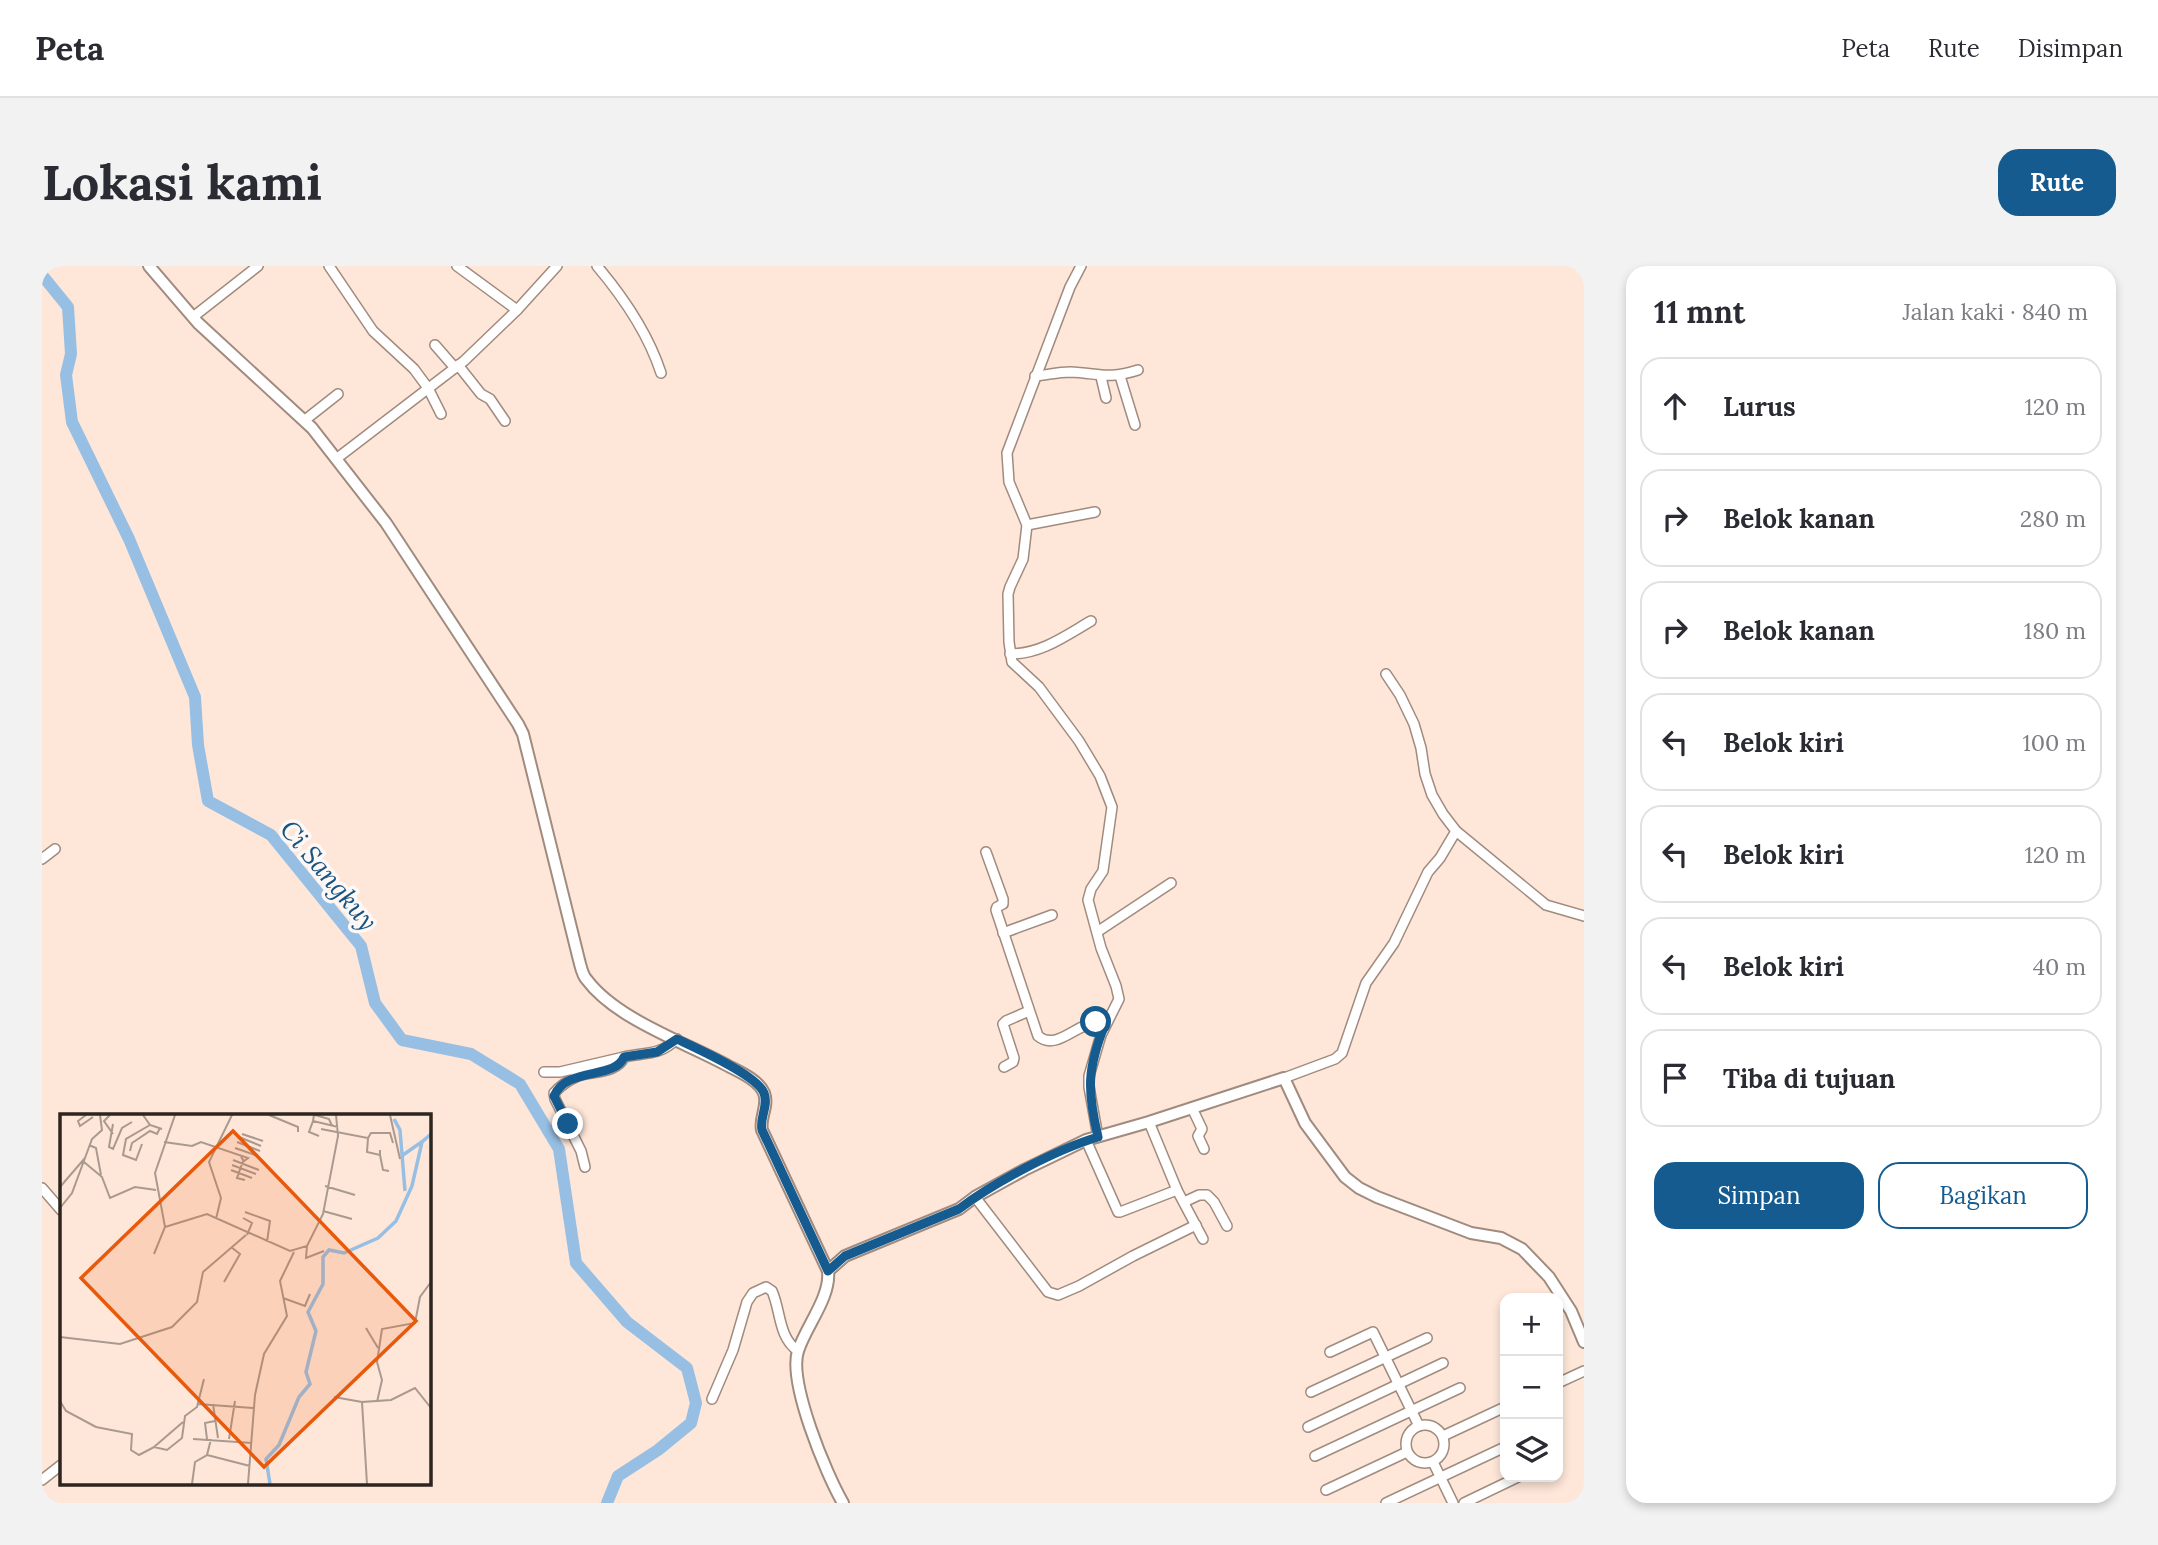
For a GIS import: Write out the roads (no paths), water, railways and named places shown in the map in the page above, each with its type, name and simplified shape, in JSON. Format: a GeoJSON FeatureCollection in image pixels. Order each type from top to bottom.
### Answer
{"type":"FeatureCollection","features":[{"type":"Feature","properties":{"kind":"street"},"geometry":{"type":"LineString","coordinates":[[149,266],[192,317],[304,420],[336,459],[398,542],[523,734],[585,979],[631,1017],[746,1075],[763,1090],[765,1101],[760,1126],[828,1271],[828,1284],[798,1351],[796,1365],[805,1410],[823,1464],[843,1503]]}},
{"type":"Feature","properties":{"kind":"street"},"geometry":{"type":"LineString","coordinates":[[192,317],[258,266]]}},
{"type":"Feature","properties":{"kind":"street"},"geometry":{"type":"LineString","coordinates":[[330,266],[373,331],[414,369],[428,388],[441,414]]}},
{"type":"Feature","properties":{"kind":"street"},"geometry":{"type":"LineString","coordinates":[[457,266],[517,310]]}},
{"type":"Feature","properties":{"kind":"street"},"geometry":{"type":"LineString","coordinates":[[336,459],[484,344],[557,266]]}},
{"type":"Feature","properties":{"kind":"street"},"geometry":{"type":"LineString","coordinates":[[597,266],[616,289],[647,338],[661,373]]}},
{"type":"Feature","properties":{"kind":"street"},"geometry":{"type":"LineString","coordinates":[[1081,266],[1035,376],[1007,458],[1009,482],[1027,525],[1023,559],[1009,594],[1010,654],[1015,666],[1039,687],[1078,740],[1100,776],[1112,807],[1104,871],[1093,885],[1088,900],[1119,999],[1105,1024],[1089,1083],[1092,1138],[1118,1212],[1177,1190]]}},
{"type":"Feature","properties":{"kind":"street"},"geometry":{"type":"LineString","coordinates":[[435,345],[481,394],[490,399],[505,421]]}},
{"type":"Feature","properties":{"kind":"street"},"geometry":{"type":"LineString","coordinates":[[1035,376],[1071,372],[1101,377],[1120,376],[1138,370]]}},
{"type":"Feature","properties":{"kind":"street"},"geometry":{"type":"LineString","coordinates":[[1120,376],[1135,425]]}},
{"type":"Feature","properties":{"kind":"street"},"geometry":{"type":"LineString","coordinates":[[1101,377],[1106,398]]}},
{"type":"Feature","properties":{"kind":"street"},"geometry":{"type":"LineString","coordinates":[[304,420],[338,394]]}},
{"type":"Feature","properties":{"kind":"street"},"geometry":{"type":"LineString","coordinates":[[1027,525],[1095,512]]}},
{"type":"Feature","properties":{"kind":"street"},"geometry":{"type":"LineString","coordinates":[[1010,654],[1028,654],[1062,639],[1091,621]]}},
{"type":"Feature","properties":{"kind":"street"},"geometry":{"type":"LineString","coordinates":[[1386,674],[1414,724],[1432,795],[1456,831],[1545,905],[1584,916]]}},
{"type":"Feature","properties":{"kind":"street"},"geometry":{"type":"LineString","coordinates":[[828,1271],[845,1256],[959,1209],[1024,1170],[1092,1138],[1149,1122],[1335,1059],[1342,1053],[1366,983],[1394,943],[1428,872],[1456,831]]}},
{"type":"Feature","properties":{"kind":"street"},"geometry":{"type":"LineString","coordinates":[[42,859],[55,849]]}},
{"type":"Feature","properties":{"kind":"street"},"geometry":{"type":"LineString","coordinates":[[986,852],[1003,899],[1003,904],[996,910],[1038,1036],[1043,1040],[1058,1039],[1091,1023],[1105,1024]]}},
{"type":"Feature","properties":{"kind":"street"},"geometry":{"type":"LineString","coordinates":[[1097,932],[1171,883]]}},
{"type":"Feature","properties":{"kind":"street"},"geometry":{"type":"LineString","coordinates":[[1003,933],[1052,915]]}},
{"type":"Feature","properties":{"kind":"street"},"geometry":{"type":"LineString","coordinates":[[1004,1067],[1013,1062],[1014,1058],[1003,1024],[1028,1011]]}},
{"type":"Feature","properties":{"kind":"street"},"geometry":{"type":"LineString","coordinates":[[544,1072],[560,1072],[657,1052],[677,1039]]}},
{"type":"Feature","properties":{"kind":"street"},"geometry":{"type":"LineString","coordinates":[[585,1167],[581,1151],[554,1093],[577,1076],[617,1066],[623,1062],[624,1057]]}},
{"type":"Feature","properties":{"kind":"street"},"geometry":{"type":"LineString","coordinates":[[1284,1078],[1305,1123],[1345,1177],[1369,1194],[1471,1234],[1501,1238],[1522,1249],[1549,1277],[1571,1311],[1584,1342]]}},
{"type":"Feature","properties":{"kind":"street"},"geometry":{"type":"LineString","coordinates":[[1192,1108],[1202,1129],[1198,1136],[1204,1149]]}},
{"type":"Feature","properties":{"kind":"street"},"geometry":{"type":"LineString","coordinates":[[1149,1122],[1177,1190],[1203,1239]]}},
{"type":"Feature","properties":{"kind":"street"},"geometry":{"type":"LineString","coordinates":[[42,1188],[60,1209]]}},
{"type":"Feature","properties":{"kind":"street"},"geometry":{"type":"LineString","coordinates":[[1184,1202],[1199,1195],[1208,1195],[1227,1226]]}},
{"type":"Feature","properties":{"kind":"street"},"geometry":{"type":"LineString","coordinates":[[975,1197],[1048,1292],[1054,1296],[1079,1286],[1196,1225]]}},
{"type":"Feature","properties":{"kind":"street"},"geometry":{"type":"LineString","coordinates":[[712,1399],[733,1350],[747,1302],[753,1293],[761,1288],[766,1287],[772,1291],[785,1338],[790,1346],[798,1351]]}},
{"type":"Feature","properties":{"kind":"street"},"geometry":{"type":"LineString","coordinates":[[1330,1352],[1373,1332],[1419,1426]]}},
{"type":"Feature","properties":{"kind":"street"},"geometry":{"type":"LineString","coordinates":[[1311,1392],[1427,1338]]}},
{"type":"Feature","properties":{"kind":"street"},"geometry":{"type":"LineString","coordinates":[[1308,1427],[1443,1363]]}},
{"type":"Feature","properties":{"kind":"street"},"geometry":{"type":"LineString","coordinates":[[1563,1381],[1584,1371]]}},
{"type":"Feature","properties":{"kind":"street"},"geometry":{"type":"LineString","coordinates":[[1315,1456],[1460,1388]]}},
{"type":"Feature","properties":{"kind":"street"},"geometry":{"type":"LineString","coordinates":[[1443,1436],[1500,1409]]}},
{"type":"Feature","properties":{"kind":"street"},"geometry":{"type":"LineString","coordinates":[[1419,1426],[1435,1427],[1443,1436],[1445,1447],[1440,1457],[1433,1462],[1420,1464],[1410,1458],[1405,1448],[1407,1437],[1419,1426]]}},
{"type":"Feature","properties":{"kind":"street"},"geometry":{"type":"LineString","coordinates":[[1386,1503],[1500,1449]]}},
{"type":"Feature","properties":{"kind":"street"},"geometry":{"type":"LineString","coordinates":[[1326,1490],[1407,1452]]}},
{"type":"Feature","properties":{"kind":"street"},"geometry":{"type":"LineString","coordinates":[[1433,1462],[1453,1503]]}},
{"type":"Feature","properties":{"kind":"street"},"geometry":{"type":"LineString","coordinates":[[42,1480],[60,1466]]}},
{"type":"Feature","properties":{"kind":"street"},"geometry":{"type":"LineString","coordinates":[[1464,1503],[1508,1482]]}},
{"type":"Feature","properties":{"kind":"waterway","name":"Ci Sangkuy"},"geometry":{"type":"LineString","coordinates":[[42,275],[68,307],[71,354],[66,375],[72,422],[129,539],[195,697],[198,745],[208,801],[271,835],[361,946],[375,1003],[402,1040],[471,1054],[520,1084],[559,1149],[576,1263],[627,1322],[687,1368],[696,1403],[691,1423],[658,1450],[618,1476],[607,1503]]}}]}
